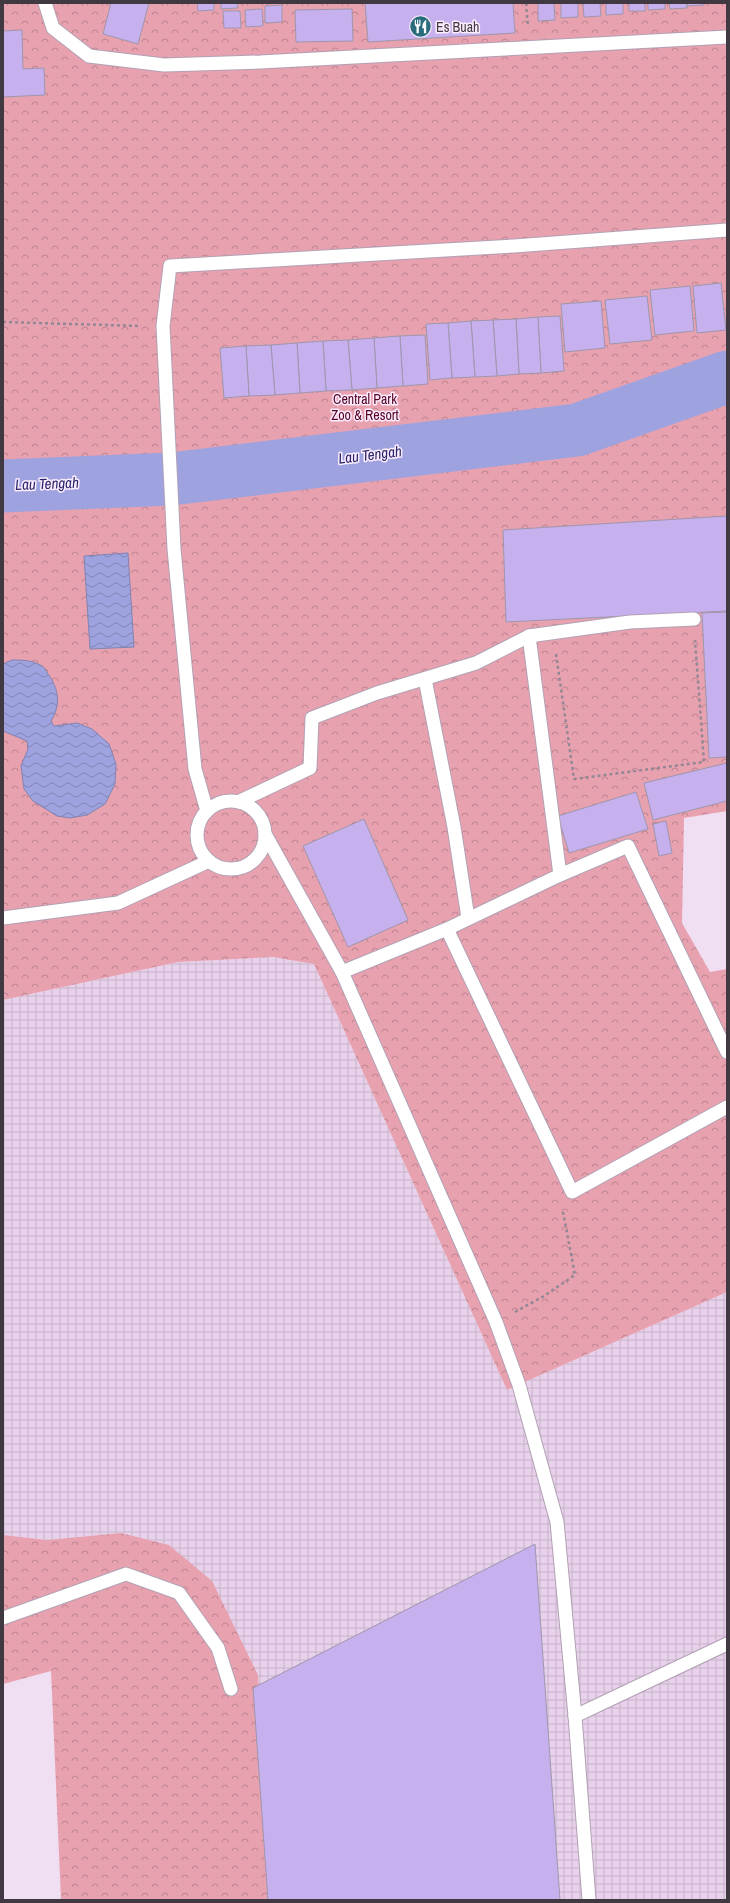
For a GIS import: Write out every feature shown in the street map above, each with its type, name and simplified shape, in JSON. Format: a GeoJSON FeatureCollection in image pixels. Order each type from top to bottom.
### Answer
{"type":"FeatureCollection","features":[{"type":"Feature","properties":{"kind":"lane"},"geometry":{"type":"LineString","coordinates":[[45,3],[53,28],[89,56],[164,65],[260,62],[727,37]]}},
{"type":"Feature","properties":{"kind":"lane"},"geometry":{"type":"LineString","coordinates":[[207,811],[195,769],[174,548],[163,326],[170,266],[506,247],[727,230]]}},
{"type":"Feature","properties":{"kind":"lane"},"geometry":{"type":"LineString","coordinates":[[238,802],[310,768],[312,718],[377,693],[476,663],[529,636],[630,622],[694,619]]}},
{"type":"Feature","properties":{"kind":"lane"},"geometry":{"type":"LineString","coordinates":[[529,636],[560,875]]}},
{"type":"Feature","properties":{"kind":"lane"},"geometry":{"type":"LineString","coordinates":[[425,679],[454,827],[468,918]]}},
{"type":"Feature","properties":{"kind":"lane"},"geometry":{"type":"LineString","coordinates":[[265,834],[263,847],[256,858],[246,866],[234,869],[220,868],[209,862],[202,853],[198,842],[197,831],[201,820],[207,811],[216,805],[227,801],[238,802],[249,806],[257,813],[263,823],[265,834],[342,972],[496,1322],[519,1385],[557,1522],[575,1716],[589,1900]]}},
{"type":"Feature","properties":{"kind":"lane"},"geometry":{"type":"LineString","coordinates":[[342,972],[447,929],[560,875],[628,846],[727,1052]]}},
{"type":"Feature","properties":{"kind":"lane"},"geometry":{"type":"LineString","coordinates":[[3,918],[118,903],[209,862]]}},
{"type":"Feature","properties":{"kind":"lane"},"geometry":{"type":"LineString","coordinates":[[447,929],[572,1192],[727,1107]]}},
{"type":"Feature","properties":{"kind":"lane"},"geometry":{"type":"LineString","coordinates":[[3,1618],[126,1574],[178,1594],[218,1648],[231,1689]]}},
{"type":"Feature","properties":{"kind":"lane"},"geometry":{"type":"LineString","coordinates":[[575,1716],[727,1644]]}},
{"type":"Feature","properties":{"kind":"path"},"geometry":{"type":"LineString","coordinates":[[3,322],[163,326]]}},
{"type":"Feature","properties":{"kind":"path"},"geometry":{"type":"LineString","coordinates":[[554,633],[574,780],[704,762],[694,619]]}},
{"type":"Feature","properties":{"kind":"path"},"geometry":{"type":"LineString","coordinates":[[496,1322],[544,1296],[575,1276],[562,1207]]}},
{"type":"Feature","properties":{"kind":"shaded area"},"geometry":{"type":"Polygon","coordinates":[[[273,957],[314,964],[507,1390],[727,1292],[727,1900],[272,1900],[169,1545],[121,1533],[47,1540],[3,1535],[3,1000],[178,962],[273,957]]]}},
{"type":"Feature","properties":{"kind":"green space","name":"Central Park Zoo & Resort"},"geometry":{"type":"Polygon","coordinates":[[[3,3],[727,3],[727,811],[684,818],[682,923],[710,972],[727,969],[727,1292],[507,1390],[314,964],[273,957],[178,962],[3,1000],[3,3]]]}},
{"type":"Feature","properties":{"kind":"green space"},"geometry":{"type":"Polygon","coordinates":[[[121,1533],[169,1545],[212,1581],[258,1675],[272,1900],[61,1900],[51,1671],[3,1684],[3,1535],[47,1540],[121,1533]]]}},
{"type":"Feature","properties":{"kind":"water"},"geometry":{"type":"Polygon","coordinates":[[[128,553],[134,647],[90,649],[84,556],[128,553]]]}},
{"type":"Feature","properties":{"kind":"water"},"geometry":{"type":"Polygon","coordinates":[[[12,660],[33,662],[44,667],[46,670],[55,685],[57,697],[56,709],[51,721],[54,726],[77,723],[92,729],[109,744],[116,764],[115,784],[105,804],[87,815],[70,818],[57,816],[33,801],[24,789],[21,766],[28,749],[27,741],[3,731],[3,664],[12,660]]]}},
{"type":"Feature","properties":{"kind":"building"},"geometry":{"type":"Polygon","coordinates":[[[111,3],[149,3],[138,44],[103,34],[111,3]]]}},
{"type":"Feature","properties":{"kind":"building"},"geometry":{"type":"Polygon","coordinates":[[[197,3],[214,3],[214,10],[198,11],[197,3]]]}},
{"type":"Feature","properties":{"kind":"building"},"geometry":{"type":"Polygon","coordinates":[[[221,3],[237,3],[238,8],[221,9],[221,3]]]}},
{"type":"Feature","properties":{"kind":"building"},"geometry":{"type":"Polygon","coordinates":[[[365,3],[513,3],[515,33],[368,42],[365,3]]]}},
{"type":"Feature","properties":{"kind":"building"},"geometry":{"type":"Polygon","coordinates":[[[538,3],[554,3],[555,20],[538,21],[538,3]]]}},
{"type":"Feature","properties":{"kind":"building"},"geometry":{"type":"Polygon","coordinates":[[[561,3],[578,3],[578,17],[561,18],[561,3]]]}},
{"type":"Feature","properties":{"kind":"building"},"geometry":{"type":"Polygon","coordinates":[[[583,3],[600,3],[601,16],[584,17],[583,3]]]}},
{"type":"Feature","properties":{"kind":"building"},"geometry":{"type":"Polygon","coordinates":[[[606,3],[623,3],[623,14],[606,15],[606,3]]]}},
{"type":"Feature","properties":{"kind":"building"},"geometry":{"type":"Polygon","coordinates":[[[629,3],[645,3],[645,11],[629,11],[629,3]]]}},
{"type":"Feature","properties":{"kind":"building"},"geometry":{"type":"Polygon","coordinates":[[[648,3],[665,3],[665,9],[648,10],[648,3]]]}},
{"type":"Feature","properties":{"kind":"building"},"geometry":{"type":"Polygon","coordinates":[[[669,3],[686,3],[687,8],[670,9],[669,3]]]}},
{"type":"Feature","properties":{"kind":"building"},"geometry":{"type":"Polygon","coordinates":[[[687,3],[704,3],[704,5],[687,6],[687,3]]]}},
{"type":"Feature","properties":{"kind":"building"},"geometry":{"type":"Polygon","coordinates":[[[282,5],[282,22],[265,23],[265,6],[282,5]]]}},
{"type":"Feature","properties":{"kind":"building"},"geometry":{"type":"Polygon","coordinates":[[[262,9],[263,26],[246,27],[245,10],[262,9]]]}},
{"type":"Feature","properties":{"kind":"building"},"geometry":{"type":"Polygon","coordinates":[[[352,9],[353,41],[296,42],[295,10],[352,9]]]}},
{"type":"Feature","properties":{"kind":"building"},"geometry":{"type":"Polygon","coordinates":[[[223,11],[240,11],[241,28],[224,28],[223,11]]]}},
{"type":"Feature","properties":{"kind":"building"},"geometry":{"type":"Polygon","coordinates":[[[22,30],[23,69],[44,68],[45,95],[3,97],[3,31],[22,30]]]}},
{"type":"Feature","properties":{"kind":"building"},"geometry":{"type":"Polygon","coordinates":[[[721,283],[726,330],[697,333],[693,286],[721,283]]]}},
{"type":"Feature","properties":{"kind":"building"},"geometry":{"type":"Polygon","coordinates":[[[690,286],[694,331],[655,335],[650,290],[690,286]]]}},
{"type":"Feature","properties":{"kind":"building"},"geometry":{"type":"Polygon","coordinates":[[[647,296],[652,340],[610,344],[605,300],[647,296]]]}},
{"type":"Feature","properties":{"kind":"building"},"geometry":{"type":"Polygon","coordinates":[[[601,301],[605,348],[565,352],[561,304],[601,301]]]}},
{"type":"Feature","properties":{"kind":"building"},"geometry":{"type":"Polygon","coordinates":[[[560,316],[564,371],[541,373],[538,317],[560,316]]]}},
{"type":"Feature","properties":{"kind":"building"},"geometry":{"type":"Polygon","coordinates":[[[538,317],[541,373],[519,374],[516,319],[538,317]]]}},
{"type":"Feature","properties":{"kind":"building"},"geometry":{"type":"Polygon","coordinates":[[[516,319],[519,374],[497,376],[493,320],[516,319]]]}},
{"type":"Feature","properties":{"kind":"building"},"geometry":{"type":"Polygon","coordinates":[[[493,320],[497,376],[475,377],[471,321],[493,320]]]}},
{"type":"Feature","properties":{"kind":"building"},"geometry":{"type":"Polygon","coordinates":[[[471,321],[475,377],[452,378],[448,323],[471,321]]]}},
{"type":"Feature","properties":{"kind":"building"},"geometry":{"type":"Polygon","coordinates":[[[448,323],[452,378],[430,380],[426,324],[448,323]]]}},
{"type":"Feature","properties":{"kind":"building"},"geometry":{"type":"Polygon","coordinates":[[[425,335],[428,384],[403,386],[400,336],[425,335]]]}},
{"type":"Feature","properties":{"kind":"building"},"geometry":{"type":"Polygon","coordinates":[[[400,336],[403,386],[377,388],[374,338],[400,336]]]}},
{"type":"Feature","properties":{"kind":"building"},"geometry":{"type":"Polygon","coordinates":[[[374,338],[377,388],[352,390],[348,340],[374,338]]]}},
{"type":"Feature","properties":{"kind":"building"},"geometry":{"type":"Polygon","coordinates":[[[348,340],[352,390],[326,391],[323,341],[348,340]]]}},
{"type":"Feature","properties":{"kind":"building"},"geometry":{"type":"Polygon","coordinates":[[[323,341],[326,391],[300,393],[297,343],[323,341]]]}},
{"type":"Feature","properties":{"kind":"building"},"geometry":{"type":"Polygon","coordinates":[[[297,343],[300,393],[275,395],[271,345],[297,343]]]}},
{"type":"Feature","properties":{"kind":"building"},"geometry":{"type":"Polygon","coordinates":[[[271,345],[275,395],[249,396],[246,346],[271,345]]]}},
{"type":"Feature","properties":{"kind":"building"},"geometry":{"type":"Polygon","coordinates":[[[246,346],[249,396],[224,398],[220,348],[246,346]]]}},
{"type":"Feature","properties":{"kind":"building"},"geometry":{"type":"Polygon","coordinates":[[[727,516],[727,611],[506,622],[503,530],[727,516]]]}},
{"type":"Feature","properties":{"kind":"building"},"geometry":{"type":"Polygon","coordinates":[[[727,612],[727,757],[709,758],[702,613],[727,612]]]}},
{"type":"Feature","properties":{"kind":"building"},"geometry":{"type":"Polygon","coordinates":[[[727,763],[727,801],[653,820],[644,783],[727,763]]]}},
{"type":"Feature","properties":{"kind":"building"},"geometry":{"type":"Polygon","coordinates":[[[636,792],[648,829],[569,853],[558,816],[636,792]]]}},
{"type":"Feature","properties":{"kind":"building"},"geometry":{"type":"Polygon","coordinates":[[[364,819],[408,920],[348,947],[303,846],[364,819]]]}},
{"type":"Feature","properties":{"kind":"building"},"geometry":{"type":"Polygon","coordinates":[[[666,821],[672,853],[659,856],[653,824],[666,821]]]}},
{"type":"Feature","properties":{"kind":"building"},"geometry":{"type":"Polygon","coordinates":[[[535,1544],[560,1900],[268,1900],[253,1688],[535,1544]]]}},
{"type":"Feature","properties":{"kind":"waterway","name":"Lau Tengah"},"geometry":{"type":"LineString","coordinates":[[3,486],[171,479],[577,430],[727,377]]}},
{"type":"Feature","properties":{"kind":"place","name":"Es Buah"},"geometry":{"type":"Point","coordinates":[420,27]}}]}
